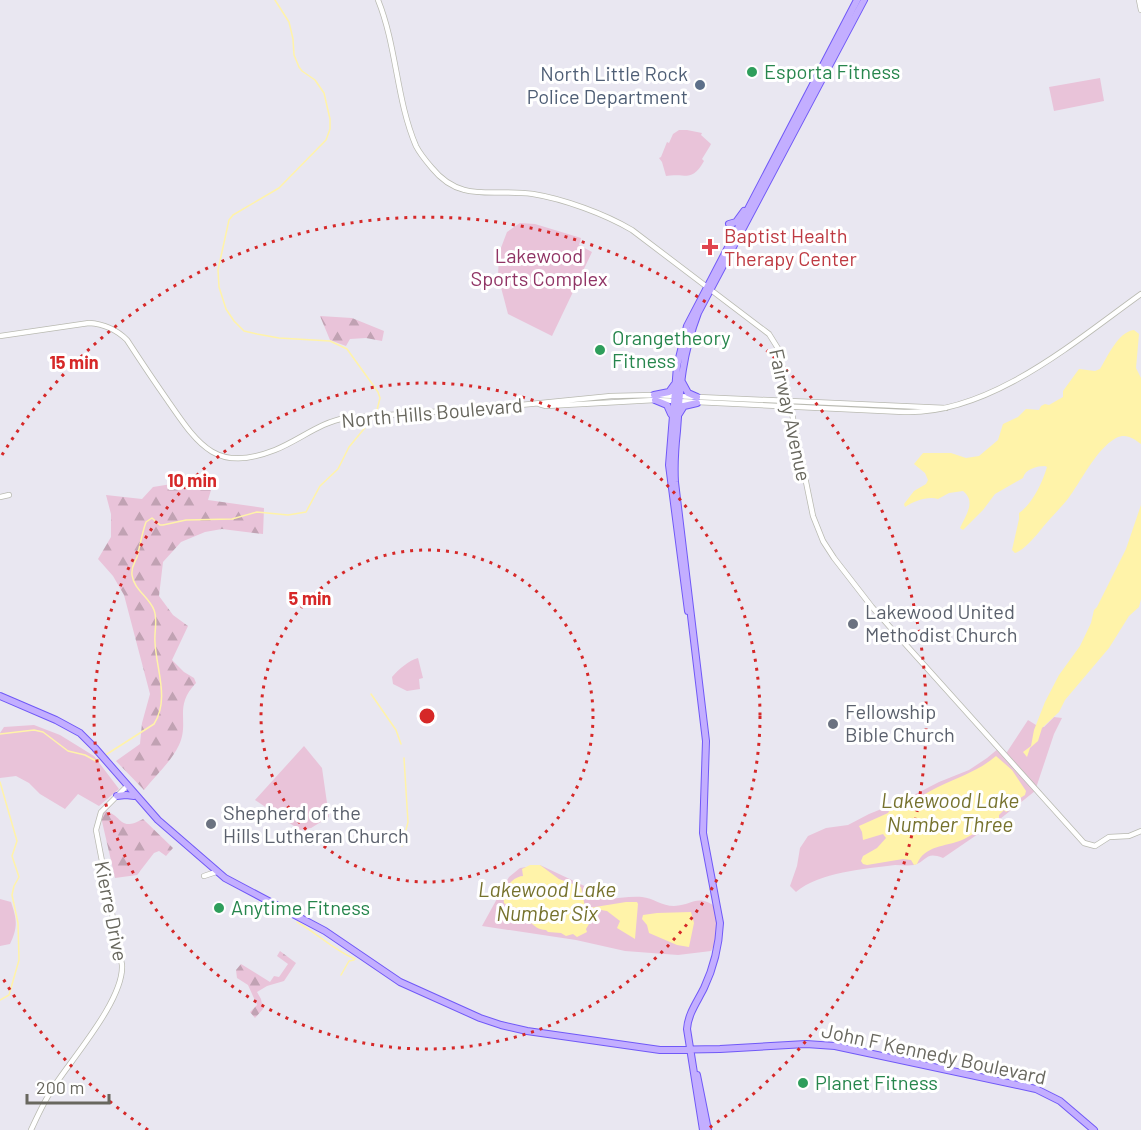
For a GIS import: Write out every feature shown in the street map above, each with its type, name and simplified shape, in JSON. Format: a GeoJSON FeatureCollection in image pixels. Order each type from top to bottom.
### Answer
{"type":"FeatureCollection","features":[{"type":"Feature","properties":{"kind":"main road"},"geometry":{"type":"LineString","coordinates":[[709,288],[836,47],[857,0]]}},
{"type":"Feature","properties":{"kind":"main road"},"geometry":{"type":"LineString","coordinates":[[706,1130],[695,1084],[687,1029],[689,1018],[712,967],[720,934],[720,923],[703,833],[706,741],[675,482],[678,379],[687,344],[709,288],[752,202],[864,0]]}},
{"type":"Feature","properties":{"kind":"main road"},"geometry":{"type":"LineString","coordinates":[[729,224],[736,222],[752,202]]}},
{"type":"Feature","properties":{"kind":"main road"},"geometry":{"type":"LineString","coordinates":[[655,397],[670,392],[678,379]]}},
{"type":"Feature","properties":{"kind":"main road"},"geometry":{"type":"LineString","coordinates":[[676,418],[684,406],[697,400],[685,390],[678,379]]}},
{"type":"Feature","properties":{"kind":"main road"},"geometry":{"type":"LineString","coordinates":[[655,397],[667,405],[676,418]]}},
{"type":"Feature","properties":{"kind":"main road","name":"John F Kennedy Boulevard"},"geometry":{"type":"LineString","coordinates":[[0,696],[65,724],[80,733],[163,825],[216,872],[232,883],[325,931],[392,977],[490,1022],[527,1031],[660,1050],[806,1044],[835,1046],[1036,1089],[1060,1101],[1094,1130]]}},
{"type":"Feature","properties":{"kind":"main road"},"geometry":{"type":"LineString","coordinates":[[117,796],[128,795],[138,798]]}},
{"type":"Feature","properties":{"kind":"street","name":"Fairway Avenue"},"geometry":{"type":"LineString","coordinates":[[378,0],[390,39],[402,104],[415,142],[421,155],[443,180],[451,186],[469,192],[543,196],[606,217],[632,230],[765,330],[779,350],[810,509],[828,548],[872,607],[1084,843],[1092,846],[1114,836],[1129,836],[1141,831]]}},
{"type":"Feature","properties":{"kind":"street"},"geometry":{"type":"LineString","coordinates":[[1138,0],[1141,10]]}},
{"type":"Feature","properties":{"kind":"street","name":"North Hills Boulevard"},"geometry":{"type":"LineString","coordinates":[[0,336],[89,323],[102,324],[127,340],[195,439],[210,451],[229,458],[246,458],[266,453],[331,422],[346,418],[539,404],[610,396],[918,412],[946,408],[977,398],[1037,367],[1141,294]]}},
{"type":"Feature","properties":{"kind":"street"},"geometry":{"type":"LineString","coordinates":[[0,497],[9,495]]}},
{"type":"Feature","properties":{"kind":"street","name":"Kierre Drive"},"geometry":{"type":"LineString","coordinates":[[31,1130],[50,1092],[95,1028],[117,991],[121,979],[122,965],[96,830],[101,812],[127,786]]}},
{"type":"Feature","properties":{"kind":"street"},"geometry":{"type":"LineString","coordinates":[[204,876],[216,872]]}},
{"type":"Feature","properties":{"kind":"green space"},"geometry":{"type":"Polygon","coordinates":[[[1100,78],[1104,101],[1054,111],[1049,87],[1100,78]]]}},
{"type":"Feature","properties":{"kind":"green space"},"geometry":{"type":"Polygon","coordinates":[[[679,130],[702,133],[701,135],[711,144],[702,159],[704,161],[696,172],[687,176],[666,176],[659,158],[667,142],[669,143],[673,134],[679,130]]]}},
{"type":"Feature","properties":{"kind":"green space","name":"Lakewood Sports Complex"},"geometry":{"type":"Polygon","coordinates":[[[520,223],[535,224],[581,238],[579,245],[592,252],[552,336],[508,314],[498,276],[499,253],[507,232],[520,223]]]}},
{"type":"Feature","properties":{"kind":"green space"},"geometry":{"type":"Polygon","coordinates":[[[320,316],[352,318],[384,331],[382,341],[366,338],[350,339],[346,346],[330,340],[320,316]]]}},
{"type":"Feature","properties":{"kind":"green space"},"geometry":{"type":"Polygon","coordinates":[[[215,477],[208,500],[264,508],[263,534],[222,529],[205,532],[181,542],[163,562],[159,596],[173,615],[188,626],[172,660],[194,678],[196,683],[185,699],[183,729],[179,745],[144,790],[116,761],[140,744],[142,723],[150,694],[124,595],[113,576],[98,559],[111,537],[111,514],[106,495],[142,499],[153,487],[215,477]]]}},
{"type":"Feature","properties":{"kind":"green space"},"geometry":{"type":"Polygon","coordinates":[[[418,658],[423,678],[419,679],[420,689],[407,691],[393,684],[392,677],[407,663],[418,658]]]}},
{"type":"Feature","properties":{"kind":"green space"},"geometry":{"type":"Polygon","coordinates":[[[1054,717],[1062,718],[1054,734],[1035,791],[1000,819],[943,858],[930,856],[914,865],[895,865],[843,872],[817,880],[796,892],[790,886],[800,848],[808,836],[826,828],[848,825],[904,800],[969,770],[999,748],[1005,755],[1028,720],[1044,727],[1054,717]]]}},
{"type":"Feature","properties":{"kind":"green space"},"geometry":{"type":"Polygon","coordinates":[[[34,725],[60,735],[94,756],[119,789],[99,806],[78,794],[65,809],[16,776],[0,778],[0,733],[4,727],[34,725]]]}},
{"type":"Feature","properties":{"kind":"green space"},"geometry":{"type":"Polygon","coordinates":[[[304,746],[322,768],[329,817],[311,828],[300,830],[255,800],[304,746]]]}},
{"type":"Feature","properties":{"kind":"green space"},"geometry":{"type":"Polygon","coordinates":[[[104,811],[129,824],[143,819],[173,848],[166,856],[159,851],[154,853],[137,875],[115,878],[101,817],[104,811]]]}},
{"type":"Feature","properties":{"kind":"green space"},"geometry":{"type":"Polygon","coordinates":[[[540,865],[595,891],[605,899],[642,897],[674,906],[704,901],[718,908],[720,934],[711,951],[678,955],[625,951],[576,940],[482,926],[509,877],[520,868],[540,865]]]}},
{"type":"Feature","properties":{"kind":"green space"},"geometry":{"type":"Polygon","coordinates":[[[0,899],[11,902],[16,923],[10,944],[0,946],[0,899]]]}},
{"type":"Feature","properties":{"kind":"green space"},"geometry":{"type":"Polygon","coordinates":[[[280,951],[296,963],[284,981],[257,992],[263,1009],[255,1018],[250,1012],[257,1005],[248,985],[237,978],[236,970],[241,964],[270,982],[274,976],[279,977],[288,964],[277,956],[280,951]]]}},
{"type":"Feature","properties":{"kind":"water"},"geometry":{"type":"Polygon","coordinates":[[[1134,330],[1139,334],[1136,368],[1141,378],[1141,444],[1126,436],[1108,443],[1067,500],[1022,549],[1015,553],[1012,550],[1019,513],[1036,493],[1047,467],[1045,466],[1029,470],[1023,478],[995,494],[963,530],[960,528],[970,504],[963,491],[949,493],[938,499],[921,500],[905,507],[904,504],[914,491],[926,484],[928,480],[925,473],[914,464],[923,453],[951,453],[966,458],[979,456],[998,440],[1003,424],[1018,417],[1026,409],[1039,410],[1041,406],[1049,405],[1063,397],[1063,391],[1079,369],[1095,371],[1100,369],[1118,340],[1134,330]]]}},
{"type":"Feature","properties":{"kind":"water"},"geometry":{"type":"Polygon","coordinates":[[[1141,505],[1141,599],[1139,607],[1129,616],[1109,648],[1065,700],[1059,712],[1042,728],[1038,741],[1030,748],[1027,757],[1023,752],[1031,746],[1034,730],[1045,702],[1059,675],[1080,646],[1091,623],[1094,610],[1126,549],[1141,505]]]}},
{"type":"Feature","properties":{"kind":"water","name":"Lakewood Lake Number Three"},"geometry":{"type":"Polygon","coordinates":[[[996,756],[1012,770],[1026,791],[1025,795],[1014,802],[1015,806],[1006,812],[1004,810],[999,815],[999,819],[987,826],[985,824],[962,840],[930,850],[914,865],[911,860],[903,859],[863,864],[861,861],[863,856],[877,848],[886,838],[883,834],[863,840],[859,826],[888,813],[891,808],[910,802],[975,770],[996,756]]]}},
{"type":"Feature","properties":{"kind":"water","name":"Lakewood Lake Number Six"},"geometry":{"type":"Polygon","coordinates":[[[530,865],[540,865],[559,879],[581,887],[585,907],[583,920],[589,924],[587,932],[577,937],[573,934],[566,936],[561,933],[548,932],[533,925],[518,909],[504,903],[504,894],[508,885],[523,876],[522,869],[530,865]]]}},
{"type":"Feature","properties":{"kind":"water"},"geometry":{"type":"Polygon","coordinates":[[[637,902],[638,904],[635,939],[617,928],[620,921],[607,911],[589,908],[637,902]]]}},
{"type":"Feature","properties":{"kind":"water"},"geometry":{"type":"Polygon","coordinates":[[[691,912],[694,923],[689,947],[677,945],[649,933],[642,919],[643,915],[657,913],[691,912]]]}},
{"type":"Feature","properties":{"kind":"waterway"},"geometry":{"type":"LineString","coordinates":[[275,0],[289,22],[294,55],[299,67],[315,80],[324,93],[330,129],[326,140],[279,188],[233,215],[229,220],[218,270],[219,287],[226,309],[244,331],[279,338],[330,341],[347,349],[378,392],[380,398],[376,414]]}},
{"type":"Feature","properties":{"kind":"waterway"},"geometry":{"type":"LineString","coordinates":[[104,756],[154,724],[161,704],[162,694],[155,642],[155,614],[152,605],[136,585],[132,575],[146,522],[152,518],[163,525],[186,520],[232,519],[257,512],[288,515],[306,512],[320,486],[338,469],[349,447],[373,418]]}},
{"type":"Feature","properties":{"kind":"waterway"},"geometry":{"type":"LineString","coordinates":[[371,694],[396,730],[401,744]]}},
{"type":"Feature","properties":{"kind":"waterway"},"geometry":{"type":"LineString","coordinates":[[0,734],[34,730],[43,732],[68,751],[85,755],[96,761],[100,759]]}},
{"type":"Feature","properties":{"kind":"waterway"},"geometry":{"type":"LineString","coordinates":[[402,846],[408,822],[404,758]]}},
{"type":"Feature","properties":{"kind":"waterway"},"geometry":{"type":"LineString","coordinates":[[0,782],[17,841],[12,856],[19,877],[12,895],[18,923],[19,960],[9,995],[0,1000]]}},
{"type":"Feature","properties":{"kind":"waterway"},"geometry":{"type":"LineString","coordinates":[[297,922],[339,951],[355,959]]}},
{"type":"Feature","properties":{"kind":"waterway"},"geometry":{"type":"LineString","coordinates":[[341,975],[349,961],[354,960]]}},
{"type":"Feature","properties":{"kind":"place","name":"Esporta Fitness"},"geometry":{"type":"Point","coordinates":[752,72]}},
{"type":"Feature","properties":{"kind":"place","name":"North Little Rock Police Department"},"geometry":{"type":"Point","coordinates":[700,85]}},
{"type":"Feature","properties":{"kind":"place","name":"Baptist Health Therapy Center"},"geometry":{"type":"Point","coordinates":[710,247]}},
{"type":"Feature","properties":{"kind":"place","name":"Orangetheory Fitness"},"geometry":{"type":"Point","coordinates":[600,350]}},
{"type":"Feature","properties":{"kind":"place","name":"Lakewood United Methodist Church"},"geometry":{"type":"Point","coordinates":[853,624]}},
{"type":"Feature","properties":{"kind":"place","name":"Fellowship Bible Church"},"geometry":{"type":"Point","coordinates":[833,724]}},
{"type":"Feature","properties":{"kind":"place","name":"Shepherd of the Hills Lutheran Church"},"geometry":{"type":"Point","coordinates":[211,824]}},
{"type":"Feature","properties":{"kind":"place","name":"Anytime Fitness"},"geometry":{"type":"Point","coordinates":[219,908]}},
{"type":"Feature","properties":{"kind":"place","name":"Planet Fitness"},"geometry":{"type":"Point","coordinates":[803,1083]}}]}
